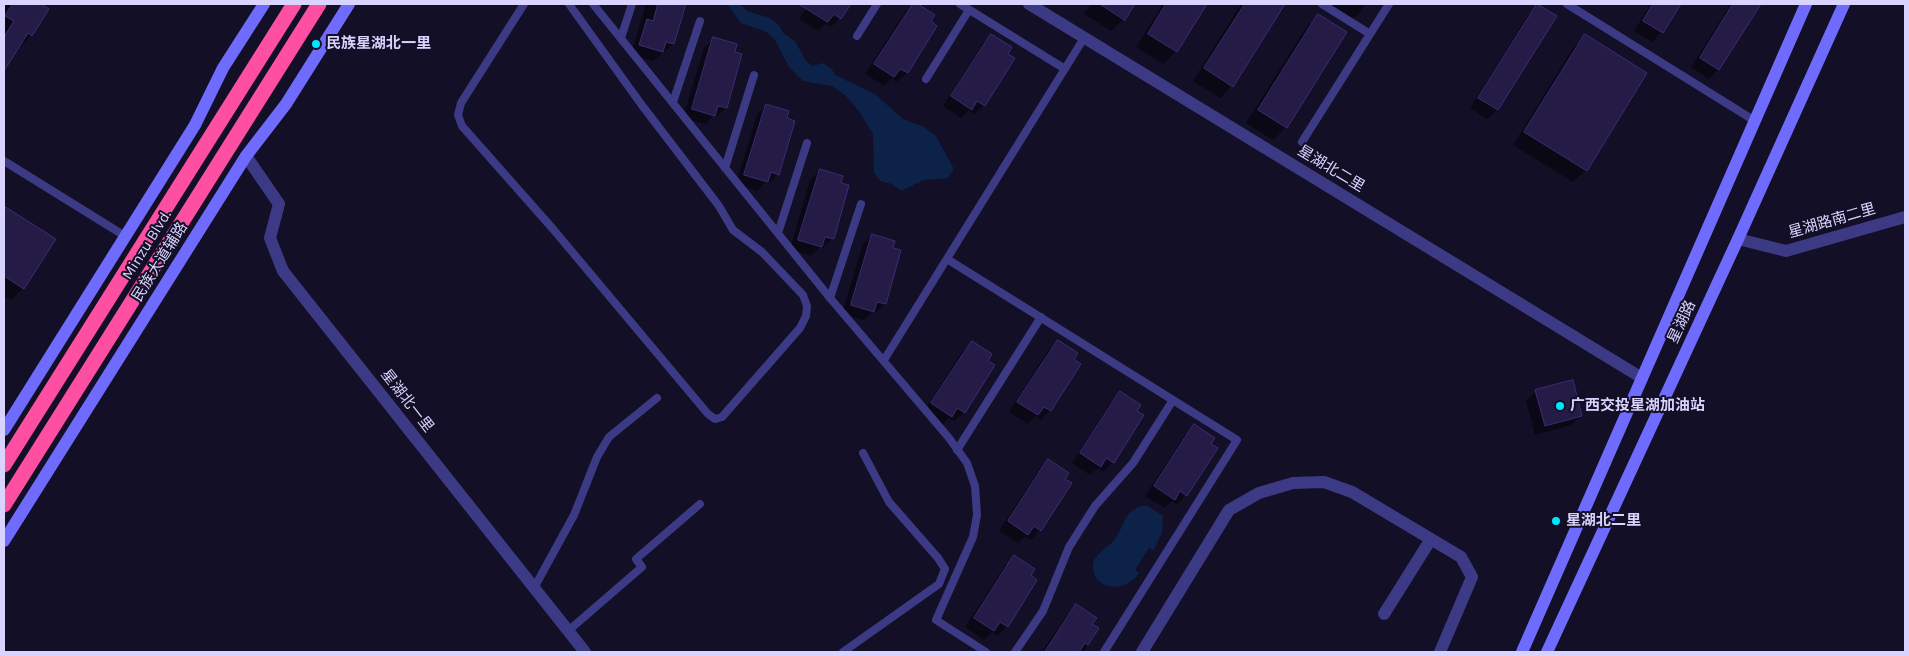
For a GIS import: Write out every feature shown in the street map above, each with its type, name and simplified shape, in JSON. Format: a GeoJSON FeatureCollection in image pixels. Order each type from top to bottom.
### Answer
{"type":"FeatureCollection","features":[{"type":"Feature","properties":{"kind":"highway","name":"Minzu Blvd."},"geometry":{"type":"LineString","coordinates":[[4,465],[294,4]]}},
{"type":"Feature","properties":{"kind":"highway","name":"Minzu Blvd."},"geometry":{"type":"LineString","coordinates":[[4,505],[319,4]]}},
{"type":"Feature","properties":{"kind":"main road"},"geometry":{"type":"LineString","coordinates":[[4,430],[196,125],[224,68],[264,4]]}},
{"type":"Feature","properties":{"kind":"main road","name":"民族大道辅路"},"geometry":{"type":"LineString","coordinates":[[4,541],[246,156],[286,104],[349,4]]}},
{"type":"Feature","properties":{"kind":"main road","name":"星湖路"},"geometry":{"type":"LineString","coordinates":[[1522,652],[1806,4]]}},
{"type":"Feature","properties":{"kind":"main road","name":"星湖路"},"geometry":{"type":"LineString","coordinates":[[1547,652],[1738,239],[1844,4]]}},
{"type":"Feature","properties":{"kind":"street","name":"星湖北二里"},"geometry":{"type":"LineString","coordinates":[[1029,4],[1642,378]]}},
{"type":"Feature","properties":{"kind":"street","name":"星湖北一里"},"geometry":{"type":"LineString","coordinates":[[246,156],[279,204],[270,238],[283,272],[585,652]]}},
{"type":"Feature","properties":{"kind":"street","name":"星湖路南二里"},"geometry":{"type":"LineString","coordinates":[[1738,239],[1786,251],[1905,217]]}},
{"type":"Feature","properties":{"kind":"street"},"geometry":{"type":"LineString","coordinates":[[1142,652],[1230,510],[1259,494],[1293,483],[1324,482],[1352,492],[1461,557],[1472,577],[1440,652]]}},
{"type":"Feature","properties":{"kind":"street"},"geometry":{"type":"LineString","coordinates":[[1384,614],[1431,539]]}},
{"type":"Feature","properties":{"kind":"lane"},"geometry":{"type":"LineString","coordinates":[[524,4],[461,103],[458,115],[462,126],[553,229],[708,414],[715,419],[722,417],[800,328],[806,316],[807,306],[803,295],[762,252],[733,230],[720,206],[640,104],[569,4]]}},
{"type":"Feature","properties":{"kind":"lane"},"geometry":{"type":"LineString","coordinates":[[593,4],[966,463],[974,486],[977,515],[973,537],[936,620],[986,652]]}},
{"type":"Feature","properties":{"kind":"lane"},"geometry":{"type":"LineString","coordinates":[[621,38],[632,4]]}},
{"type":"Feature","properties":{"kind":"lane"},"geometry":{"type":"LineString","coordinates":[[857,36],[877,4]]}},
{"type":"Feature","properties":{"kind":"lane"},"geometry":{"type":"LineString","coordinates":[[960,4],[1065,69]]}},
{"type":"Feature","properties":{"kind":"lane"},"geometry":{"type":"LineString","coordinates":[[1322,4],[1370,34]]}},
{"type":"Feature","properties":{"kind":"lane"},"geometry":{"type":"LineString","coordinates":[[1302,142],[1389,4]]}},
{"type":"Feature","properties":{"kind":"lane"},"geometry":{"type":"LineString","coordinates":[[1567,4],[1755,121]]}},
{"type":"Feature","properties":{"kind":"lane"},"geometry":{"type":"LineString","coordinates":[[926,79],[969,10]]}},
{"type":"Feature","properties":{"kind":"lane"},"geometry":{"type":"LineString","coordinates":[[673,102],[700,21]]}},
{"type":"Feature","properties":{"kind":"lane"},"geometry":{"type":"LineString","coordinates":[[884,360],[1084,38]]}},
{"type":"Feature","properties":{"kind":"lane"},"geometry":{"type":"LineString","coordinates":[[725,168],[754,75]]}},
{"type":"Feature","properties":{"kind":"lane"},"geometry":{"type":"LineString","coordinates":[[778,232],[808,143]]}},
{"type":"Feature","properties":{"kind":"lane"},"geometry":{"type":"LineString","coordinates":[[4,161],[125,236]]}},
{"type":"Feature","properties":{"kind":"lane"},"geometry":{"type":"LineString","coordinates":[[830,298],[861,204]]}},
{"type":"Feature","properties":{"kind":"lane"},"geometry":{"type":"LineString","coordinates":[[947,259],[1237,440],[1104,652]]}},
{"type":"Feature","properties":{"kind":"lane"},"geometry":{"type":"LineString","coordinates":[[957,450],[1041,317]]}},
{"type":"Feature","properties":{"kind":"lane"},"geometry":{"type":"LineString","coordinates":[[534,588],[574,515],[597,457],[609,437],[657,398]]}},
{"type":"Feature","properties":{"kind":"lane"},"geometry":{"type":"LineString","coordinates":[[1016,652],[1044,611],[1070,547],[1095,506],[1133,463],[1173,400]]}},
{"type":"Feature","properties":{"kind":"lane"},"geometry":{"type":"LineString","coordinates":[[843,652],[939,584],[945,569],[938,558],[889,502],[863,453]]}},
{"type":"Feature","properties":{"kind":"lane"},"geometry":{"type":"LineString","coordinates":[[568,631],[642,567],[636,559],[700,504]]}},
{"type":"Feature","properties":{"kind":"water"},"geometry":{"type":"Polygon","coordinates":[[[727,4],[740,4],[747,11],[770,18],[779,25],[784,34],[795,41],[806,61],[813,66],[823,63],[832,69],[835,75],[875,94],[903,119],[924,127],[936,136],[954,169],[948,178],[924,180],[901,191],[892,184],[880,181],[874,173],[873,134],[859,111],[846,96],[832,86],[803,81],[789,67],[775,40],[767,32],[741,23],[727,4]]]}},
{"type":"Feature","properties":{"kind":"water"},"geometry":{"type":"Polygon","coordinates":[[[1148,506],[1163,516],[1162,532],[1154,550],[1149,548],[1135,570],[1139,573],[1133,580],[1118,586],[1104,584],[1094,574],[1094,562],[1098,554],[1115,539],[1128,515],[1134,509],[1148,506]]]}},
{"type":"Feature","properties":{"kind":"building"},"geometry":{"type":"Polygon","coordinates":[[[13,4],[41,4],[49,9],[32,36],[28,33],[4,71],[4,37],[14,21],[5,16],[13,4]]]}},
{"type":"Feature","properties":{"kind":"building"},"geometry":{"type":"Polygon","coordinates":[[[658,4],[686,4],[674,44],[666,42],[663,52],[639,45],[647,19],[653,21],[658,4]]]}},
{"type":"Feature","properties":{"kind":"building"},"geometry":{"type":"Polygon","coordinates":[[[799,4],[851,4],[841,19],[834,14],[828,22],[799,4]]]}},
{"type":"Feature","properties":{"kind":"building"},"geometry":{"type":"Polygon","coordinates":[[[913,4],[918,4],[935,15],[931,21],[937,26],[908,73],[900,69],[894,77],[874,64],[913,4]]]}},
{"type":"Feature","properties":{"kind":"building"},"geometry":{"type":"Polygon","coordinates":[[[1100,4],[1135,4],[1125,20],[1100,4]]]}},
{"type":"Feature","properties":{"kind":"building"},"geometry":{"type":"Polygon","coordinates":[[[1166,4],[1207,4],[1177,52],[1148,34],[1166,4]]]}},
{"type":"Feature","properties":{"kind":"building"},"geometry":{"type":"Polygon","coordinates":[[[1245,4],[1285,4],[1233,87],[1204,68],[1245,4]]]}},
{"type":"Feature","properties":{"kind":"building"},"geometry":{"type":"Polygon","coordinates":[[[1537,4],[1557,16],[1498,110],[1478,98],[1537,4]]]}},
{"type":"Feature","properties":{"kind":"building"},"geometry":{"type":"Polygon","coordinates":[[[1653,4],[1681,4],[1663,33],[1643,21],[1653,4]]]}},
{"type":"Feature","properties":{"kind":"building"},"geometry":{"type":"Polygon","coordinates":[[[1733,4],[1761,4],[1719,70],[1700,58],[1733,4]]]}},
{"type":"Feature","properties":{"kind":"building"},"geometry":{"type":"Polygon","coordinates":[[[1318,14],[1347,32],[1287,128],[1258,110],[1318,14]]]}},
{"type":"Feature","properties":{"kind":"building"},"geometry":{"type":"Polygon","coordinates":[[[991,34],[1012,47],[1008,54],[1015,58],[985,106],[977,101],[972,110],[951,96],[991,34]]]}},
{"type":"Feature","properties":{"kind":"building"},"geometry":{"type":"Polygon","coordinates":[[[1585,34],[1647,73],[1587,171],[1524,132],[1585,34]]]}},
{"type":"Feature","properties":{"kind":"building"},"geometry":{"type":"Polygon","coordinates":[[[713,37],[737,44],[735,52],[742,54],[727,108],[718,106],[715,116],[692,109],[713,37]]]}},
{"type":"Feature","properties":{"kind":"building"},"geometry":{"type":"Polygon","coordinates":[[[766,104],[789,111],[787,118],[795,121],[779,175],[771,172],[768,182],[744,175],[766,104]]]}},
{"type":"Feature","properties":{"kind":"building"},"geometry":{"type":"Polygon","coordinates":[[[820,169],[843,176],[841,183],[849,185],[834,239],[825,237],[822,247],[798,240],[820,169]]]}},
{"type":"Feature","properties":{"kind":"building"},"geometry":{"type":"Polygon","coordinates":[[[4,206],[56,239],[24,289],[4,276],[4,206]]]}},
{"type":"Feature","properties":{"kind":"building"},"geometry":{"type":"Polygon","coordinates":[[[872,234],[895,241],[893,248],[901,250],[886,304],[877,302],[874,312],[851,305],[872,234]]]}},
{"type":"Feature","properties":{"kind":"building"},"geometry":{"type":"Polygon","coordinates":[[[1058,340],[1078,353],[1074,359],[1081,364],[1051,411],[1044,407],[1038,415],[1017,402],[1058,340]]]}},
{"type":"Feature","properties":{"kind":"building"},"geometry":{"type":"Polygon","coordinates":[[[972,341],[992,354],[988,361],[995,365],[965,413],[957,408],[952,417],[931,403],[972,341]]]}},
{"type":"Feature","properties":{"kind":"building"},"geometry":{"type":"Polygon","coordinates":[[[1573,380],[1582,416],[1545,426],[1535,390],[1573,380]]]}},
{"type":"Feature","properties":{"kind":"building"},"geometry":{"type":"Polygon","coordinates":[[[1120,391],[1141,405],[1137,411],[1144,415],[1114,463],[1106,458],[1101,467],[1080,453],[1120,391]]]}},
{"type":"Feature","properties":{"kind":"building"},"geometry":{"type":"Polygon","coordinates":[[[1194,424],[1215,438],[1211,444],[1218,448],[1187,496],[1180,491],[1175,500],[1154,486],[1194,424]]]}},
{"type":"Feature","properties":{"kind":"building"},"geometry":{"type":"Polygon","coordinates":[[[1048,459],[1069,473],[1065,479],[1072,483],[1041,531],[1034,526],[1028,535],[1008,521],[1048,459]]]}},
{"type":"Feature","properties":{"kind":"building"},"geometry":{"type":"Polygon","coordinates":[[[1014,555],[1035,569],[1031,575],[1037,580],[1008,627],[1000,622],[994,631],[974,618],[1014,555]]]}},
{"type":"Feature","properties":{"kind":"building"},"geometry":{"type":"Polygon","coordinates":[[[1076,604],[1097,618],[1092,624],[1099,628],[1088,645],[1085,643],[1079,652],[1045,652],[1076,604]]]}},
{"type":"Feature","properties":{"kind":"place","name":"民族星湖北一里"},"geometry":{"type":"Point","coordinates":[316,44]}},
{"type":"Feature","properties":{"kind":"place","name":"广西交投星湖加油站"},"geometry":{"type":"Point","coordinates":[1560,406]}},
{"type":"Feature","properties":{"kind":"place","name":"星湖北二里"},"geometry":{"type":"Point","coordinates":[1556,521]}}]}
